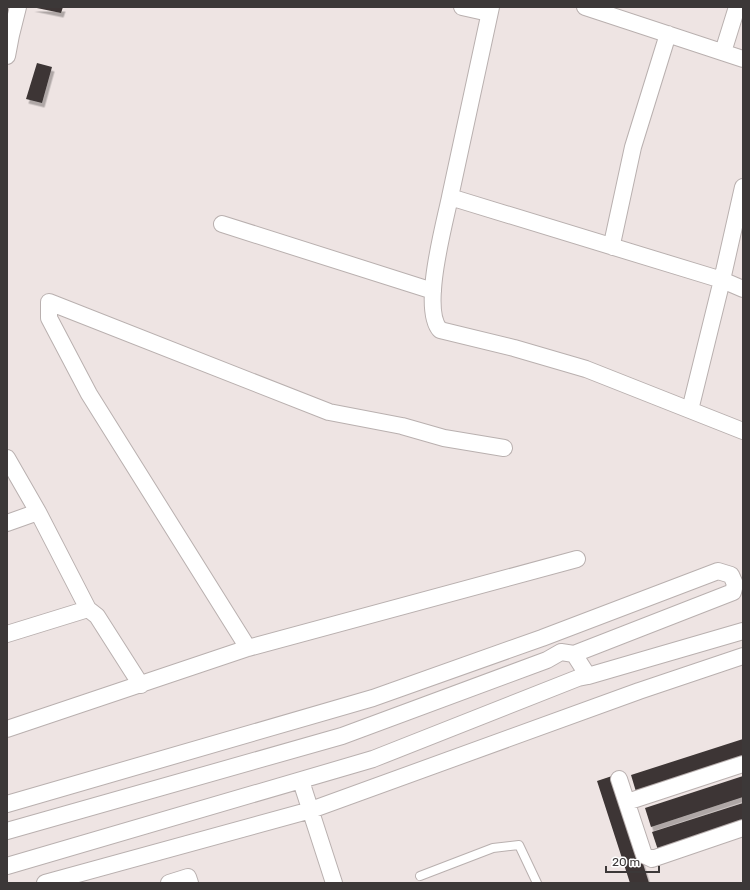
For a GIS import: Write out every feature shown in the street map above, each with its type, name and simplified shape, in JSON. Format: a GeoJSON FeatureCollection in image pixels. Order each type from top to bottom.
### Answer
{"type":"FeatureCollection","features":[{"type":"Feature","properties":{"kind":"street"},"geometry":{"type":"LineString","coordinates":[[7,56],[9,35],[18,7]]}},
{"type":"Feature","properties":{"kind":"street"},"geometry":{"type":"LineString","coordinates":[[462,7],[490,10],[450,197],[433,291],[433,311],[435,322],[440,330],[514,348],[586,369],[743,431]]}},
{"type":"Feature","properties":{"kind":"street"},"geometry":{"type":"LineString","coordinates":[[585,7],[619,12],[668,34],[743,59]]}},
{"type":"Feature","properties":{"kind":"street"},"geometry":{"type":"LineString","coordinates":[[723,52],[737,7]]}},
{"type":"Feature","properties":{"kind":"street"},"geometry":{"type":"LineString","coordinates":[[613,247],[612,244],[633,147],[668,34]]}},
{"type":"Feature","properties":{"kind":"street"},"geometry":{"type":"LineString","coordinates":[[690,410],[743,187]]}},
{"type":"Feature","properties":{"kind":"street"},"geometry":{"type":"LineString","coordinates":[[450,197],[722,280],[743,289]]}},
{"type":"Feature","properties":{"kind":"street"},"geometry":{"type":"LineString","coordinates":[[222,224],[433,291]]}},
{"type":"Feature","properties":{"kind":"street"},"geometry":{"type":"LineString","coordinates":[[248,648],[89,394],[49,318],[48,302],[329,412],[402,426],[444,438],[504,448]]}},
{"type":"Feature","properties":{"kind":"street"},"geometry":{"type":"LineString","coordinates":[[7,458],[38,512],[88,609],[97,616],[141,685]]}},
{"type":"Feature","properties":{"kind":"street"},"geometry":{"type":"LineString","coordinates":[[7,523],[38,512]]}},
{"type":"Feature","properties":{"kind":"street"},"geometry":{"type":"LineString","coordinates":[[7,729],[248,648],[577,559]]}},
{"type":"Feature","properties":{"kind":"street"},"geometry":{"type":"LineString","coordinates":[[7,804],[373,698],[542,638],[718,571],[731,575],[736,584],[733,592],[574,654],[561,652],[547,660],[342,736],[7,831]]}},
{"type":"Feature","properties":{"kind":"street"},"geometry":{"type":"LineString","coordinates":[[7,634],[88,609]]}},
{"type":"Feature","properties":{"kind":"street"},"geometry":{"type":"LineString","coordinates":[[7,866],[373,759],[578,678],[743,631]]}},
{"type":"Feature","properties":{"kind":"street"},"geometry":{"type":"LineString","coordinates":[[574,654],[588,676]]}},
{"type":"Feature","properties":{"kind":"street"},"geometry":{"type":"LineString","coordinates":[[45,883],[311,810],[639,691],[743,656]]}},
{"type":"Feature","properties":{"kind":"street"},"geometry":{"type":"LineString","coordinates":[[627,802],[743,764]]}},
{"type":"Feature","properties":{"kind":"street"},"geometry":{"type":"LineString","coordinates":[[619,779],[644,855],[652,859],[743,828]]}},
{"type":"Feature","properties":{"kind":"street"},"geometry":{"type":"LineString","coordinates":[[301,781],[334,883]]}},
{"type":"Feature","properties":{"kind":"street"},"geometry":{"type":"LineString","coordinates":[[169,883],[188,877],[190,883]]}},
{"type":"Feature","properties":{"kind":"lane"},"geometry":{"type":"LineString","coordinates":[[420,876],[493,848],[519,845],[538,883]]}},
{"type":"Feature","properties":{"kind":"building"},"geometry":{"type":"Polygon","coordinates":[[[32,7],[63,7],[61,13],[32,7]]]}},
{"type":"Feature","properties":{"kind":"building"},"geometry":{"type":"Polygon","coordinates":[[[37,63],[52,67],[42,103],[26,99],[37,63]]]}},
{"type":"Feature","properties":{"kind":"building"},"geometry":{"type":"Polygon","coordinates":[[[743,739],[743,761],[637,795],[631,775],[743,739]]]}},
{"type":"Feature","properties":{"kind":"building"},"geometry":{"type":"Polygon","coordinates":[[[615,775],[649,883],[630,883],[597,781],[615,775]]]}},
{"type":"Feature","properties":{"kind":"building"},"geometry":{"type":"Polygon","coordinates":[[[743,776],[743,797],[651,827],[645,808],[743,776]]]}},
{"type":"Feature","properties":{"kind":"building"},"geometry":{"type":"Polygon","coordinates":[[[743,803],[743,823],[658,850],[652,832],[743,803]]]}}]}
